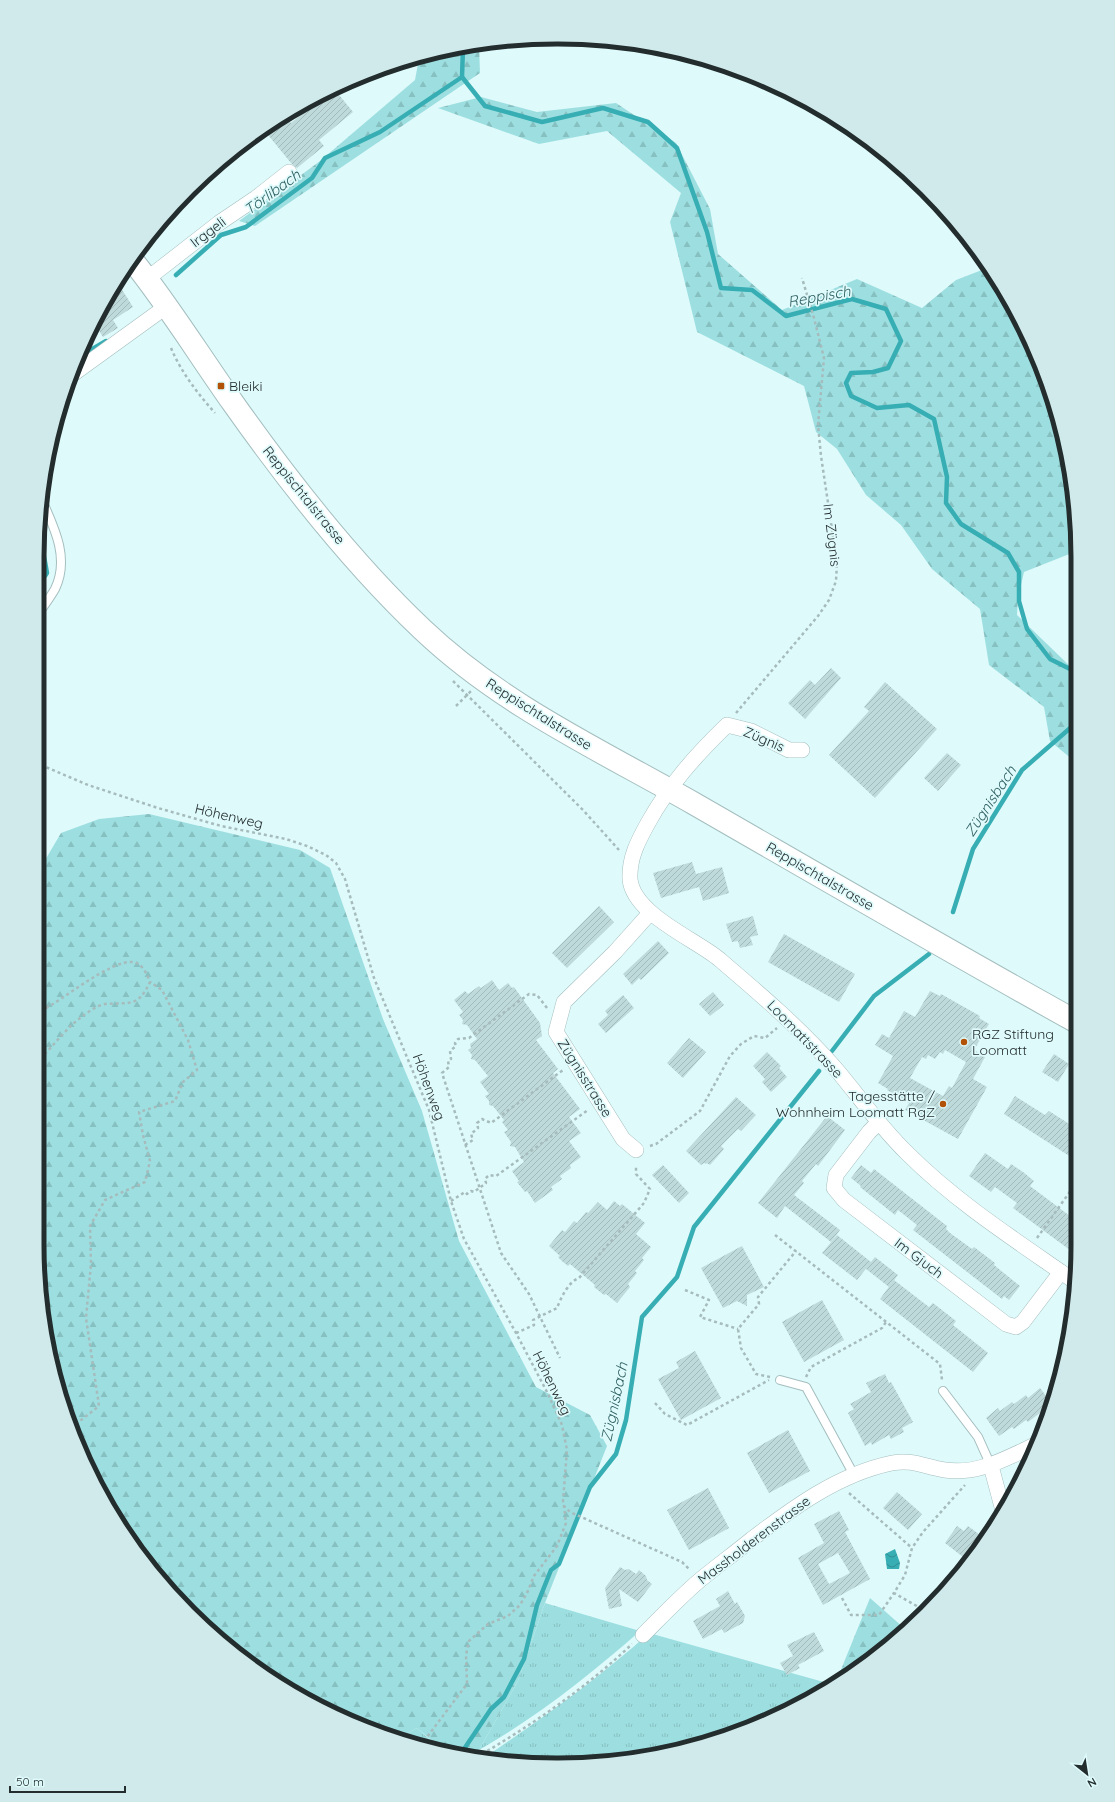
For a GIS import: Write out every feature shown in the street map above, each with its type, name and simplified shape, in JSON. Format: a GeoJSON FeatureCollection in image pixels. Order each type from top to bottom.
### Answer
{"type":"FeatureCollection","features":[{"type":"Feature","properties":{"kind":"main road","name":"Reppischtalstrasse"},"geometry":{"type":"LineString","coordinates":[[136,265],[167,306],[252,430],[357,562],[424,631],[475,674],[512,701],[544,720],[669,789],[1071,1019]]}},
{"type":"Feature","properties":{"kind":"street","name":"Irggeli"},"geometry":{"type":"LineString","coordinates":[[147,279],[218,223],[256,198],[289,172]]}},
{"type":"Feature","properties":{"kind":"street"},"geometry":{"type":"LineString","coordinates":[[80,368],[167,306]]}},
{"type":"Feature","properties":{"kind":"street"},"geometry":{"type":"LineString","coordinates":[[669,789],[691,761],[727,724]]}},
{"type":"Feature","properties":{"kind":"street","name":"Zügnis"},"geometry":{"type":"LineString","coordinates":[[727,724],[751,731],[789,750],[802,750]]}},
{"type":"Feature","properties":{"kind":"street","name":"Loomattstrasse"},"geometry":{"type":"LineString","coordinates":[[669,789],[640,838],[631,858],[630,881],[638,899],[650,913],[715,956],[788,1018],[835,1068],[878,1123],[907,1153],[940,1183],[1029,1250],[1070,1278]]}},
{"type":"Feature","properties":{"kind":"street","name":"Zügnisstrasse"},"geometry":{"type":"LineString","coordinates":[[636,1150],[623,1139],[556,1032],[564,1002],[615,952],[650,913]]}},
{"type":"Feature","properties":{"kind":"street","name":"Im Gjuch"},"geometry":{"type":"LineString","coordinates":[[878,1123],[869,1132],[836,1175],[834,1188],[844,1200],[1006,1324],[1016,1327],[1023,1322],[1061,1272]]}},
{"type":"Feature","properties":{"kind":"street","name":"Massholderenstrasse"},"geometry":{"type":"LineString","coordinates":[[643,1634],[705,1576],[788,1512],[812,1496],[837,1483],[882,1465],[901,1461],[919,1462],[943,1470],[971,1470],[991,1466],[1029,1448]]}},
{"type":"Feature","properties":{"kind":"street"},"geometry":{"type":"LineString","coordinates":[[991,1466],[1001,1503]]}},
{"type":"Feature","properties":{"kind":"lane"},"geometry":{"type":"LineString","coordinates":[[44,606],[55,589],[61,571],[61,552],[56,529],[46,509]]}},
{"type":"Feature","properties":{"kind":"lane"},"geometry":{"type":"LineString","coordinates":[[780,1380],[806,1388],[854,1475]]}},
{"type":"Feature","properties":{"kind":"lane"},"geometry":{"type":"LineString","coordinates":[[943,1391],[978,1437],[991,1466]]}},
{"type":"Feature","properties":{"kind":"path","name":"Im Zügnis"},"geometry":{"type":"LineString","coordinates":[[727,724],[818,616],[829,600],[836,581],[837,563],[821,456],[818,425],[824,358],[808,294],[802,278]]}},
{"type":"Feature","properties":{"kind":"path","name":"Höhenweg"},"geometry":{"type":"LineString","coordinates":[[44,766],[88,785],[158,808],[221,826],[286,839],[307,846],[326,855],[336,863],[345,879],[374,978],[430,1110],[451,1201],[464,1239],[547,1392],[566,1438],[567,1450],[563,1492],[566,1523],[557,1546],[534,1576],[524,1599],[508,1616],[488,1624],[469,1641],[466,1655],[467,1684],[424,1741]]}},
{"type":"Feature","properties":{"kind":"path"},"geometry":{"type":"LineString","coordinates":[[44,1010],[100,974],[122,963],[134,962],[144,969],[150,982],[162,990],[188,1040],[197,1070],[183,1082],[175,1101],[139,1112],[150,1161],[144,1182],[105,1200],[90,1226],[91,1264],[86,1318],[99,1406],[77,1424]]}},
{"type":"Feature","properties":{"kind":"path"},"geometry":{"type":"LineString","coordinates":[[44,1056],[82,1016],[103,1004],[124,1004],[135,1001],[145,993],[150,982]]}},
{"type":"Feature","properties":{"kind":"path"},"geometry":{"type":"LineString","coordinates":[[560,1018],[544,1005],[537,995],[529,994],[470,1038],[458,1040],[454,1043],[456,1046],[450,1051],[451,1059],[448,1061],[449,1067],[442,1073],[501,1253],[529,1294],[560,1358]]}},
{"type":"Feature","properties":{"kind":"path"},"geometry":{"type":"LineString","coordinates":[[516,1333],[534,1325],[533,1320],[557,1308],[562,1296],[575,1280],[579,1278],[644,1203],[650,1189],[636,1174],[636,1150],[656,1144],[700,1111],[730,1056],[741,1044],[754,1036],[765,1038],[788,1018]]}},
{"type":"Feature","properties":{"kind":"path"},"geometry":{"type":"LineString","coordinates":[[465,1145],[473,1140],[471,1134],[478,1128],[477,1123],[482,1119],[491,1123],[575,1062]]}},
{"type":"Feature","properties":{"kind":"path"},"geometry":{"type":"LineString","coordinates":[[451,1201],[464,1192],[467,1194],[471,1191],[474,1192],[486,1183],[485,1179],[489,1175],[496,1176],[600,1101]]}},
{"type":"Feature","properties":{"kind":"path"},"geometry":{"type":"LineString","coordinates":[[1029,1250],[1071,1190]]}},
{"type":"Feature","properties":{"kind":"path"},"geometry":{"type":"LineString","coordinates":[[775,1235],[940,1364],[943,1391]]}},
{"type":"Feature","properties":{"kind":"path"},"geometry":{"type":"LineString","coordinates":[[656,1403],[665,1414],[687,1425],[773,1378],[756,1374],[741,1348],[738,1329],[759,1304],[758,1297],[796,1251]]}},
{"type":"Feature","properties":{"kind":"path"},"geometry":{"type":"LineString","coordinates":[[685,1290],[708,1300],[700,1317],[738,1329]]}},
{"type":"Feature","properties":{"kind":"path"},"geometry":{"type":"LineString","coordinates":[[802,1386],[811,1366],[882,1328],[886,1322]]}},
{"type":"Feature","properties":{"kind":"path"},"geometry":{"type":"LineString","coordinates":[[842,1598],[850,1614],[879,1614],[905,1575],[912,1548],[923,1532],[969,1479],[971,1470]]}},
{"type":"Feature","properties":{"kind":"path"},"geometry":{"type":"LineString","coordinates":[[837,1483],[912,1548]]}},
{"type":"Feature","properties":{"kind":"path"},"geometry":{"type":"LineString","coordinates":[[564,1506],[570,1512],[682,1562]]}},
{"type":"Feature","properties":{"kind":"path"},"geometry":{"type":"LineString","coordinates":[[894,1593],[921,1608]]}},
{"type":"Feature","properties":{"kind":"path"},"geometry":{"type":"LineString","coordinates":[[484,1753],[537,1720],[574,1693],[643,1634]]}},
{"type":"Feature","properties":{"kind":"green space"},"geometry":{"type":"Polygon","coordinates":[[[479,50],[480,73],[255,226],[239,221],[320,161],[415,80],[418,63],[479,50]]]}},
{"type":"Feature","properties":{"kind":"green space"},"geometry":{"type":"Polygon","coordinates":[[[481,97],[537,112],[616,103],[676,143],[710,209],[718,254],[782,310],[857,279],[922,308],[956,280],[982,270],[1018,330],[1044,392],[1054,425],[1067,490],[1071,553],[1024,572],[1018,598],[1017,615],[1071,667],[1071,758],[1050,741],[1044,707],[989,665],[980,609],[932,569],[901,525],[866,495],[837,449],[816,432],[804,386],[697,332],[670,222],[681,193],[607,131],[539,144],[438,108],[481,97]]]}},
{"type":"Feature","properties":{"kind":"green space"},"geometry":{"type":"Polygon","coordinates":[[[149,814],[300,850],[330,868],[383,1019],[422,1111],[459,1241],[536,1387],[590,1415],[607,1446],[545,1603],[518,1681],[479,1750],[476,1752],[435,1743],[417,1728],[405,1735],[361,1719],[330,1705],[301,1689],[245,1652],[194,1608],[150,1557],[113,1501],[97,1472],[83,1441],[71,1410],[61,1377],[48,1312],[45,1278],[44,862],[61,833],[99,819],[149,814]]]}},
{"type":"Feature","properties":{"kind":"green space"},"geometry":{"type":"Polygon","coordinates":[[[870,1598],[902,1626],[870,1652],[840,1673],[870,1598]]]}},
{"type":"Feature","properties":{"kind":"green space"},"geometry":{"type":"Polygon","coordinates":[[[545,1603],[640,1631],[602,1664],[562,1695],[522,1724],[479,1750],[518,1681],[545,1603]]]}},
{"type":"Feature","properties":{"kind":"green space"},"geometry":{"type":"Polygon","coordinates":[[[649,1633],[825,1682],[785,1705],[754,1719],[723,1731],[690,1741],[658,1748],[625,1754],[591,1757],[524,1757],[490,1754],[548,1713],[630,1650],[649,1633]]]}},
{"type":"Feature","properties":{"kind":"green space"},"geometry":{"type":"Polygon","coordinates":[[[417,1728],[434,1743],[425,1741],[405,1735],[417,1728]]]}},
{"type":"Feature","properties":{"kind":"water"},"geometry":{"type":"Polygon","coordinates":[[[895,1549],[900,1563],[899,1569],[887,1569],[885,1554],[895,1549]]]}},
{"type":"Feature","properties":{"kind":"building"},"geometry":{"type":"Polygon","coordinates":[[[338,93],[353,112],[319,140],[324,146],[297,168],[291,163],[267,134],[289,120],[291,123],[308,109],[338,93]]]}},
{"type":"Feature","properties":{"kind":"building"},"geometry":{"type":"Polygon","coordinates":[[[121,288],[133,307],[113,320],[118,328],[103,337],[98,329],[121,288]]]}},
{"type":"Feature","properties":{"kind":"building"},"geometry":{"type":"Polygon","coordinates":[[[831,668],[841,678],[805,719],[788,703],[810,680],[815,685],[831,668]]]}},
{"type":"Feature","properties":{"kind":"building"},"geometry":{"type":"Polygon","coordinates":[[[885,682],[937,729],[875,798],[829,755],[869,711],[864,707],[885,682]]]}},
{"type":"Feature","properties":{"kind":"building"},"geometry":{"type":"Polygon","coordinates":[[[947,753],[961,765],[938,791],[924,778],[947,753]]]}},
{"type":"Feature","properties":{"kind":"building"},"geometry":{"type":"Polygon","coordinates":[[[692,862],[696,874],[722,867],[729,893],[703,901],[699,887],[661,898],[653,873],[692,862]]]}},
{"type":"Feature","properties":{"kind":"building"},"geometry":{"type":"Polygon","coordinates":[[[599,906],[614,922],[567,968],[552,953],[599,906]]]}},
{"type":"Feature","properties":{"kind":"building"},"geometry":{"type":"Polygon","coordinates":[[[753,916],[758,935],[750,937],[753,945],[740,948],[738,941],[732,942],[726,924],[753,916]]]}},
{"type":"Feature","properties":{"kind":"building"},"geometry":{"type":"Polygon","coordinates":[[[784,934],[855,974],[839,1002],[768,962],[784,934]]]}},
{"type":"Feature","properties":{"kind":"building"},"geometry":{"type":"Polygon","coordinates":[[[658,941],[669,953],[641,980],[639,978],[632,985],[623,974],[658,941]]]}},
{"type":"Feature","properties":{"kind":"building"},"geometry":{"type":"Polygon","coordinates":[[[492,980],[499,990],[508,983],[512,988],[514,987],[540,1023],[542,1036],[536,1040],[558,1069],[553,1073],[580,1109],[569,1117],[581,1133],[569,1141],[581,1157],[570,1165],[571,1168],[560,1176],[562,1179],[551,1187],[553,1190],[535,1203],[527,1191],[525,1192],[517,1182],[519,1181],[512,1171],[524,1162],[515,1147],[510,1146],[511,1142],[504,1132],[508,1130],[502,1122],[504,1120],[493,1106],[489,1105],[489,1101],[485,1096],[489,1094],[480,1082],[488,1076],[475,1060],[471,1059],[472,1055],[468,1050],[471,1048],[470,1044],[477,1039],[467,1025],[462,1024],[463,1020],[459,1015],[463,1012],[454,1000],[465,991],[468,994],[479,986],[481,988],[492,980]]]}},
{"type":"Feature","properties":{"kind":"building"},"geometry":{"type":"Polygon","coordinates":[[[930,991],[940,996],[941,994],[980,1016],[979,1018],[989,1024],[974,1050],[985,1057],[973,1079],[987,1087],[958,1139],[905,1110],[909,1103],[878,1083],[893,1056],[875,1045],[882,1034],[889,1038],[904,1011],[915,1017],[930,991]],[[945,1050],[943,1054],[940,1052],[935,1059],[928,1055],[926,1059],[922,1057],[910,1078],[943,1096],[949,1086],[952,1088],[966,1062],[945,1050]]]}},
{"type":"Feature","properties":{"kind":"building"},"geometry":{"type":"Polygon","coordinates":[[[713,992],[724,1005],[710,1016],[699,1004],[713,992]]]}},
{"type":"Feature","properties":{"kind":"building"},"geometry":{"type":"Polygon","coordinates":[[[623,995],[634,1008],[606,1033],[598,1024],[608,1015],[605,1011],[623,995]]]}},
{"type":"Feature","properties":{"kind":"building"},"geometry":{"type":"Polygon","coordinates":[[[689,1038],[706,1052],[683,1078],[667,1063],[689,1038]]]}},
{"type":"Feature","properties":{"kind":"building"},"geometry":{"type":"Polygon","coordinates":[[[767,1052],[781,1066],[779,1068],[787,1077],[771,1092],[762,1082],[765,1079],[753,1066],[767,1052]]]}},
{"type":"Feature","properties":{"kind":"building"},"geometry":{"type":"Polygon","coordinates":[[[1054,1054],[1069,1064],[1058,1082],[1042,1072],[1054,1054]]]}},
{"type":"Feature","properties":{"kind":"building"},"geometry":{"type":"Polygon","coordinates":[[[1015,1096],[1045,1115],[1049,1111],[1071,1125],[1071,1157],[1004,1114],[1015,1096]]]}},
{"type":"Feature","properties":{"kind":"building"},"geometry":{"type":"Polygon","coordinates":[[[736,1097],[756,1115],[741,1131],[738,1129],[721,1146],[724,1149],[710,1165],[704,1163],[701,1165],[686,1151],[736,1097]]]}},
{"type":"Feature","properties":{"kind":"building"},"geometry":{"type":"Polygon","coordinates":[[[827,1116],[845,1130],[818,1166],[816,1164],[802,1181],[804,1183],[794,1195],[840,1230],[831,1242],[785,1206],[777,1218],[758,1203],[827,1116]]]}},
{"type":"Feature","properties":{"kind":"building"},"geometry":{"type":"Polygon","coordinates":[[[985,1153],[1008,1169],[1011,1164],[1023,1172],[1034,1181],[1030,1186],[1071,1217],[1071,1251],[1013,1208],[1017,1203],[995,1187],[991,1192],[969,1176],[985,1153]]]}},
{"type":"Feature","properties":{"kind":"building"},"geometry":{"type":"Polygon","coordinates":[[[663,1165],[689,1193],[679,1203],[652,1175],[663,1165]]]}},
{"type":"Feature","properties":{"kind":"building"},"geometry":{"type":"Polygon","coordinates":[[[861,1165],[871,1173],[874,1169],[947,1226],[946,1229],[950,1233],[972,1249],[974,1247],[995,1263],[994,1265],[1020,1286],[1009,1300],[1004,1296],[1002,1299],[913,1230],[917,1225],[898,1210],[895,1215],[860,1187],[861,1186],[851,1178],[861,1165]]]}},
{"type":"Feature","properties":{"kind":"building"},"geometry":{"type":"Polygon","coordinates":[[[614,1201],[620,1206],[622,1204],[645,1223],[636,1234],[651,1247],[642,1258],[644,1260],[635,1271],[637,1273],[628,1284],[630,1287],[617,1303],[594,1287],[595,1285],[570,1264],[568,1266],[563,1262],[558,1257],[560,1256],[549,1246],[562,1230],[565,1232],[574,1221],[577,1223],[586,1212],[588,1213],[598,1202],[607,1210],[614,1201]]]}},
{"type":"Feature","properties":{"kind":"building"},"geometry":{"type":"Polygon","coordinates":[[[837,1235],[871,1262],[875,1257],[898,1275],[889,1287],[866,1269],[869,1265],[857,1280],[822,1253],[837,1235]]]}},
{"type":"Feature","properties":{"kind":"building"},"geometry":{"type":"Polygon","coordinates":[[[742,1246],[764,1287],[747,1295],[747,1306],[737,1301],[723,1308],[701,1268],[742,1246]]]}},
{"type":"Feature","properties":{"kind":"building"},"geometry":{"type":"Polygon","coordinates":[[[894,1280],[929,1307],[933,1303],[956,1321],[953,1325],[988,1353],[973,1372],[880,1299],[894,1280]]]}},
{"type":"Feature","properties":{"kind":"building"},"geometry":{"type":"Polygon","coordinates":[[[822,1300],[844,1340],[804,1362],[782,1322],[822,1300]]]}},
{"type":"Feature","properties":{"kind":"building"},"geometry":{"type":"Polygon","coordinates":[[[695,1351],[721,1398],[681,1420],[658,1379],[679,1368],[676,1362],[695,1351]]]}},
{"type":"Feature","properties":{"kind":"building"},"geometry":{"type":"Polygon","coordinates":[[[885,1374],[913,1422],[902,1428],[904,1432],[891,1439],[889,1435],[872,1445],[871,1442],[865,1446],[848,1413],[854,1409],[850,1404],[871,1392],[866,1383],[885,1374]]]}},
{"type":"Feature","properties":{"kind":"building"},"geometry":{"type":"Polygon","coordinates":[[[1040,1388],[1048,1398],[1042,1416],[1040,1413],[1028,1422],[1026,1420],[1014,1429],[1012,1427],[999,1436],[986,1418],[998,1408],[1000,1411],[1012,1402],[1014,1404],[1026,1395],[1028,1398],[1040,1388]]]}},
{"type":"Feature","properties":{"kind":"building"},"geometry":{"type":"Polygon","coordinates":[[[788,1430],[810,1471],[769,1493],[747,1453],[788,1430]]]}},
{"type":"Feature","properties":{"kind":"building"},"geometry":{"type":"Polygon","coordinates":[[[708,1488],[729,1528],[689,1550],[667,1510],[708,1488]]]}},
{"type":"Feature","properties":{"kind":"building"},"geometry":{"type":"Polygon","coordinates":[[[897,1492],[922,1514],[908,1530],[883,1508],[897,1492]]]}},
{"type":"Feature","properties":{"kind":"building"},"geometry":{"type":"Polygon","coordinates":[[[839,1511],[849,1530],[845,1532],[870,1579],[823,1605],[798,1558],[824,1543],[814,1524],[839,1511]],[[838,1553],[818,1564],[829,1584],[850,1573],[838,1553]]]}},
{"type":"Feature","properties":{"kind":"building"},"geometry":{"type":"Polygon","coordinates":[[[957,1526],[964,1531],[968,1526],[980,1535],[963,1557],[945,1543],[957,1526]]]}},
{"type":"Feature","properties":{"kind":"building"},"geometry":{"type":"Polygon","coordinates":[[[620,1567],[625,1570],[629,1569],[636,1574],[639,1570],[652,1584],[638,1602],[619,1589],[622,1606],[609,1609],[605,1588],[620,1567]]]}},
{"type":"Feature","properties":{"kind":"building"},"geometry":{"type":"Polygon","coordinates":[[[728,1591],[735,1604],[737,1602],[745,1616],[743,1623],[724,1633],[722,1629],[703,1639],[693,1621],[720,1606],[716,1599],[728,1591]]]}},
{"type":"Feature","properties":{"kind":"building"},"geometry":{"type":"Polygon","coordinates":[[[814,1632],[824,1651],[798,1665],[800,1668],[787,1675],[780,1663],[793,1656],[787,1645],[814,1632]]]}},
{"type":"Feature","properties":{"kind":"waterway","name":"Reppisch"},"geometry":{"type":"LineString","coordinates":[[463,53],[462,77],[485,106],[542,122],[603,108],[648,122],[677,148],[707,232],[721,288],[752,290],[786,316],[852,299],[886,309],[901,341],[888,368],[873,372],[851,373],[846,383],[851,396],[877,408],[909,405],[934,419],[947,477],[946,503],[961,524],[1008,553],[1019,572],[1019,601],[1027,629],[1050,659],[1071,670]]}},
{"type":"Feature","properties":{"kind":"waterway","name":"Törlibach"},"geometry":{"type":"LineString","coordinates":[[176,275],[221,235],[246,227],[312,178],[325,158],[380,132],[462,77]]}},
{"type":"Feature","properties":{"kind":"waterway","name":"Törlibach"},"geometry":{"type":"LineString","coordinates":[[87,352],[106,341]]}},
{"type":"Feature","properties":{"kind":"waterway"},"geometry":{"type":"LineString","coordinates":[[44,557],[47,573],[45,576]]}},
{"type":"Feature","properties":{"kind":"waterway","name":"Zügnisbach"},"geometry":{"type":"LineString","coordinates":[[953,912],[973,849],[1022,770],[1071,727]]}},
{"type":"Feature","properties":{"kind":"waterway","name":"Zügnisbach"},"geometry":{"type":"LineString","coordinates":[[832,1051],[874,996],[929,954]]}},
{"type":"Feature","properties":{"kind":"waterway","name":"Zügnisbach"},"geometry":{"type":"LineString","coordinates":[[464,1749],[491,1709],[504,1697],[524,1659],[537,1605],[551,1570],[559,1564],[590,1487],[616,1454],[626,1420],[642,1317],[677,1277],[694,1227],[819,1071]]}},
{"type":"Feature","properties":{"kind":"place","name":"Bleiki"},"geometry":{"type":"Point","coordinates":[221,386]}},
{"type":"Feature","properties":{"kind":"place","name":"RGZ Stiftung Loomatt"},"geometry":{"type":"Point","coordinates":[964,1042]}},
{"type":"Feature","properties":{"kind":"place","name":"Tagesstätte / Wohnheim Loomatt RgZ"},"geometry":{"type":"Point","coordinates":[943,1104]}}]}
